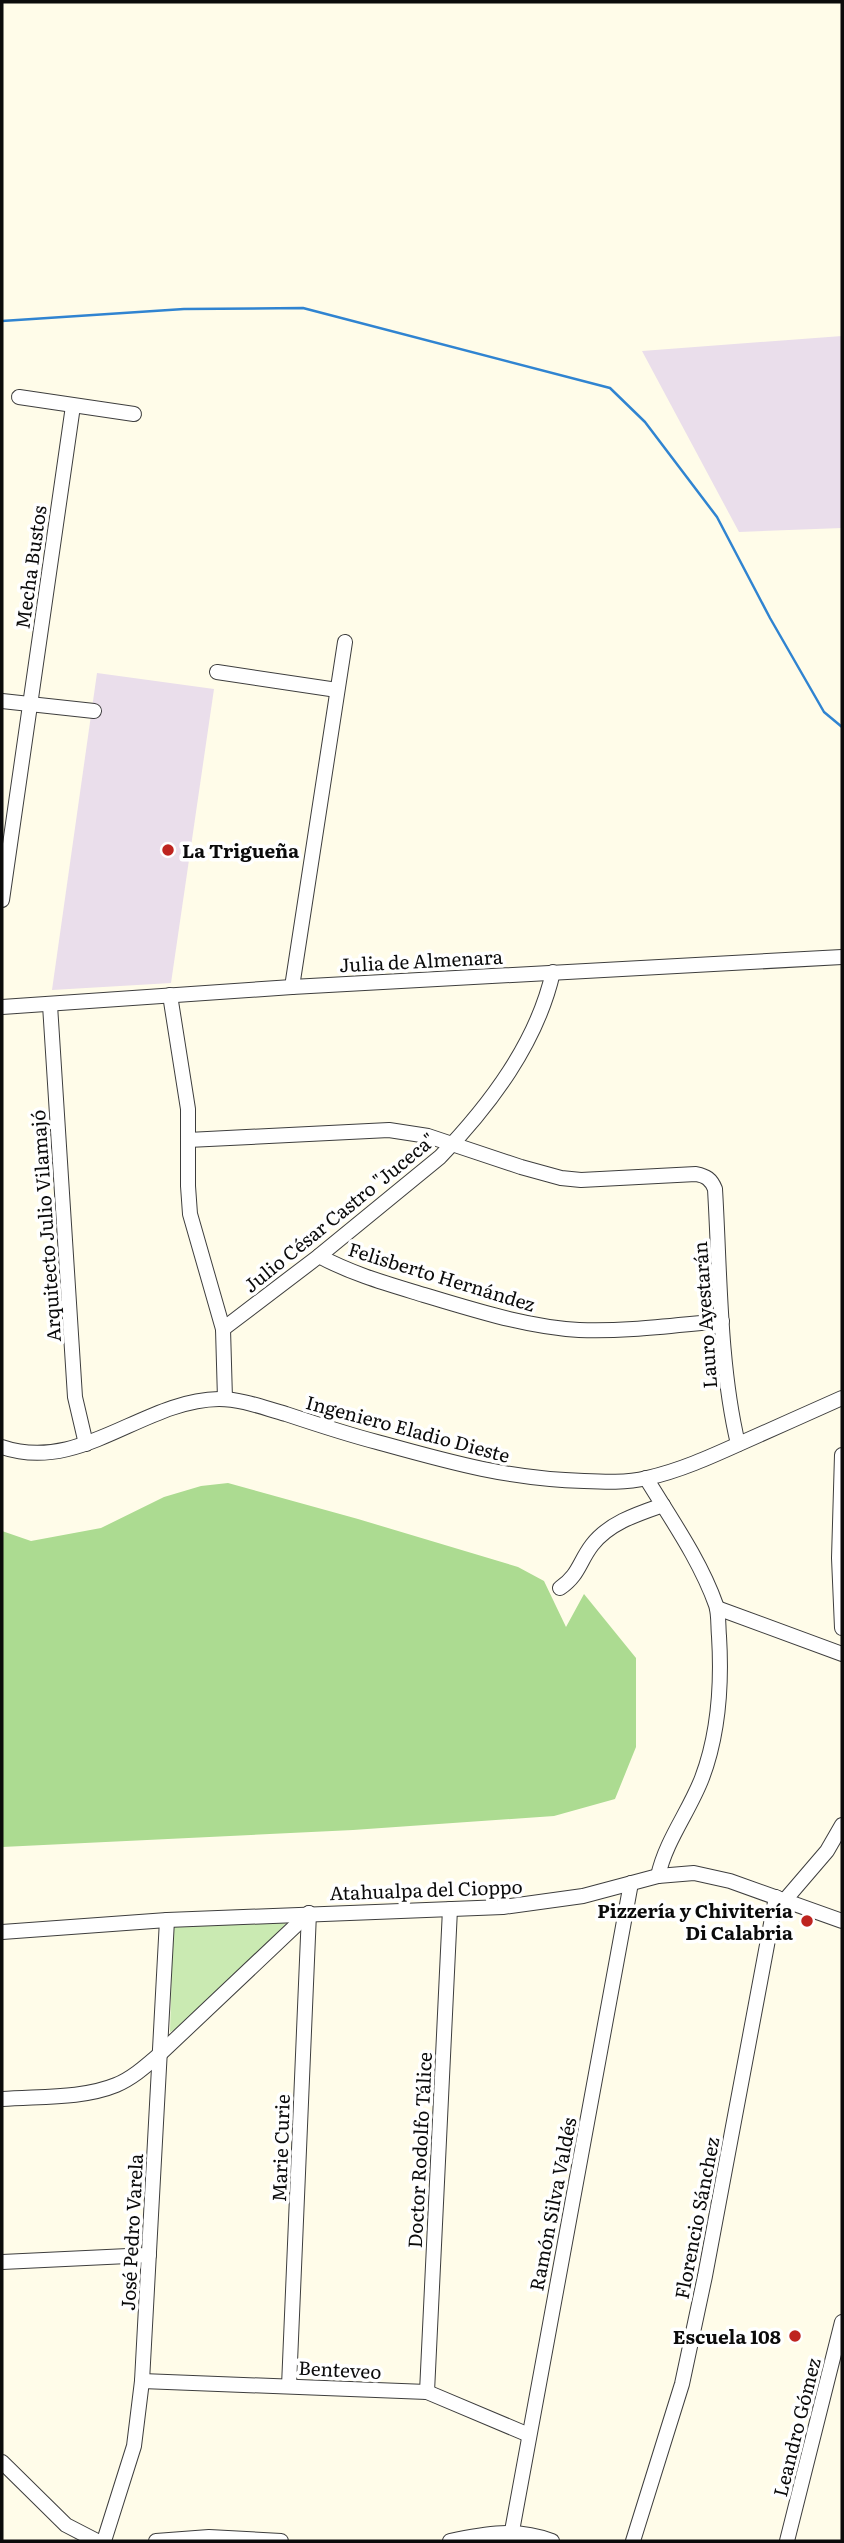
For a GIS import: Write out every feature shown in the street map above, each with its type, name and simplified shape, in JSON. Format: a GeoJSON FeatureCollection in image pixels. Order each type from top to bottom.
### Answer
{"type":"FeatureCollection","features":[{"type":"Feature","properties":{"kind":"street"},"geometry":{"type":"LineString","coordinates":[[19,397],[134,414]]}},
{"type":"Feature","properties":{"kind":"street","name":"Mecha Bustos"},"geometry":{"type":"LineString","coordinates":[[2,900],[73,406]]}},
{"type":"Feature","properties":{"kind":"street"},"geometry":{"type":"LineString","coordinates":[[292,987],[345,642]]}},
{"type":"Feature","properties":{"kind":"street"},"geometry":{"type":"LineString","coordinates":[[217,671],[337,690]]}},
{"type":"Feature","properties":{"kind":"street"},"geometry":{"type":"LineString","coordinates":[[2,701],[94,710]]}},
{"type":"Feature","properties":{"kind":"street","name":"Julia de Almenara"},"geometry":{"type":"LineString","coordinates":[[2,1007],[292,987],[842,957]]}},
{"type":"Feature","properties":{"kind":"street","name":"Julio César Castro \"Juceca\""},"geometry":{"type":"LineString","coordinates":[[223,1329],[319,1256],[440,1157],[453,1143],[497,1088],[526,1045],[544,1007],[553,972]]}},
{"type":"Feature","properties":{"kind":"street"},"geometry":{"type":"LineString","coordinates":[[170,995],[188,1109],[190,1214],[223,1329],[225,1399]]}},
{"type":"Feature","properties":{"kind":"street","name":"Arquitecto Julio Vilamajó"},"geometry":{"type":"LineString","coordinates":[[50,1005],[75,1397],[86,1444]]}},
{"type":"Feature","properties":{"kind":"street"},"geometry":{"type":"LineString","coordinates":[[188,1140],[369,1129],[407,1131],[453,1143]]}},
{"type":"Feature","properties":{"kind":"street","name":"Lauro Ayestarán"},"geometry":{"type":"LineString","coordinates":[[453,1143],[561,1178],[581,1180],[695,1174],[704,1176],[712,1183],[715,1189],[722,1321],[731,1417],[738,1444]]}},
{"type":"Feature","properties":{"kind":"street","name":"Felisberto Hernández"},"geometry":{"type":"LineString","coordinates":[[319,1256],[338,1267],[454,1304],[514,1321],[554,1328],[581,1330],[722,1321]]}},
{"type":"Feature","properties":{"kind":"street","name":"Ingeniero Eladio Dieste"},"geometry":{"type":"LineString","coordinates":[[2,1447],[26,1453],[53,1452],[86,1444],[175,1407],[196,1401],[225,1399],[249,1403],[352,1435],[505,1475],[554,1480],[625,1482],[681,1468],[842,1398]]}},
{"type":"Feature","properties":{"kind":"street"},"geometry":{"type":"LineString","coordinates":[[842,1455],[839,1558],[842,1628]]}},
{"type":"Feature","properties":{"kind":"street"},"geometry":{"type":"LineString","coordinates":[[646,1478],[704,1574],[717,1608],[720,1690],[711,1748],[701,1779],[662,1856],[658,1875]]}},
{"type":"Feature","properties":{"kind":"street"},"geometry":{"type":"LineString","coordinates":[[560,1588],[575,1576],[592,1545],[608,1529],[663,1505]]}},
{"type":"Feature","properties":{"kind":"street"},"geometry":{"type":"LineString","coordinates":[[717,1608],[842,1654]]}},
{"type":"Feature","properties":{"kind":"street"},"geometry":{"type":"LineString","coordinates":[[780,1898],[812,1871],[842,1825]]}},
{"type":"Feature","properties":{"kind":"street","name":"Atahualpa del Cioppo"},"geometry":{"type":"LineString","coordinates":[[2,1931],[309,1913],[503,1907],[544,1902],[658,1875],[694,1873],[730,1881],[842,1921]]}},
{"type":"Feature","properties":{"kind":"street","name":"Ramón Silva Valdés"},"geometry":{"type":"LineString","coordinates":[[512,2531],[631,1883]]}},
{"type":"Feature","properties":{"kind":"street","name":"Florencio Sánchez"},"geometry":{"type":"LineString","coordinates":[[633,2541],[682,2384],[780,1898]]}},
{"type":"Feature","properties":{"kind":"street","name":"Doctor Rodolfo Tálice"},"geometry":{"type":"LineString","coordinates":[[427,2392],[450,1909]]}},
{"type":"Feature","properties":{"kind":"street"},"geometry":{"type":"LineString","coordinates":[[2,2099],[90,2092],[116,2085],[135,2074],[161,2053],[309,1913]]}},
{"type":"Feature","properties":{"kind":"street","name":"Marie Curie"},"geometry":{"type":"LineString","coordinates":[[289,2386],[309,1913]]}},
{"type":"Feature","properties":{"kind":"street","name":"José Pedro Varela"},"geometry":{"type":"LineString","coordinates":[[104,2541],[134,2446],[142,2381],[167,1920]]}},
{"type":"Feature","properties":{"kind":"street"},"geometry":{"type":"LineString","coordinates":[[2,2262],[149,2255]]}},
{"type":"Feature","properties":{"kind":"street","name":"Leandro Gómez"},"geometry":{"type":"LineString","coordinates":[[787,2541],[842,2322]]}},
{"type":"Feature","properties":{"kind":"street","name":"Benteveo"},"geometry":{"type":"LineString","coordinates":[[142,2381],[427,2392],[528,2435]]}},
{"type":"Feature","properties":{"kind":"street"},"geometry":{"type":"LineString","coordinates":[[2,2462],[66,2525],[97,2541]]}},
{"type":"Feature","properties":{"kind":"street"},"geometry":{"type":"LineString","coordinates":[[450,2541],[512,2531],[552,2541]]}},
{"type":"Feature","properties":{"kind":"street"},"geometry":{"type":"LineString","coordinates":[[156,2541],[209,2537],[281,2541]]}},
{"type":"Feature","properties":{"kind":"shaded area"},"geometry":{"type":"Polygon","coordinates":[[[842,336],[842,528],[739,532],[642,351],[842,336]]]}},
{"type":"Feature","properties":{"kind":"shaded area"},"geometry":{"type":"Polygon","coordinates":[[[97,673],[214,689],[171,983],[52,990],[97,673]]]}},
{"type":"Feature","properties":{"kind":"green space"},"geometry":{"type":"Polygon","coordinates":[[[228,1483],[518,1567],[544,1581],[566,1627],[584,1594],[636,1658],[636,1747],[615,1799],[554,1816],[353,1830],[2,1847],[2,1531],[31,1541],[101,1528],[164,1497],[201,1486],[228,1483]]]}},
{"type":"Feature","properties":{"kind":"green space"},"geometry":{"type":"Polygon","coordinates":[[[289,1920],[250,1962],[179,2028],[170,2032],[173,1927],[289,1920]]]}},
{"type":"Feature","properties":{"kind":"waterway"},"geometry":{"type":"LineString","coordinates":[[2,321],[184,309],[303,308],[610,388],[645,422],[717,517],[770,618],[824,712],[842,727]]}},
{"type":"Feature","properties":{"kind":"place","name":"La Trigueña"},"geometry":{"type":"Point","coordinates":[168,850]}},
{"type":"Feature","properties":{"kind":"place","name":"Pizzería y Chivitería Di Calabria"},"geometry":{"type":"Point","coordinates":[807,1921]}},
{"type":"Feature","properties":{"kind":"place","name":"Escuela 108"},"geometry":{"type":"Point","coordinates":[795,2336]}}]}
